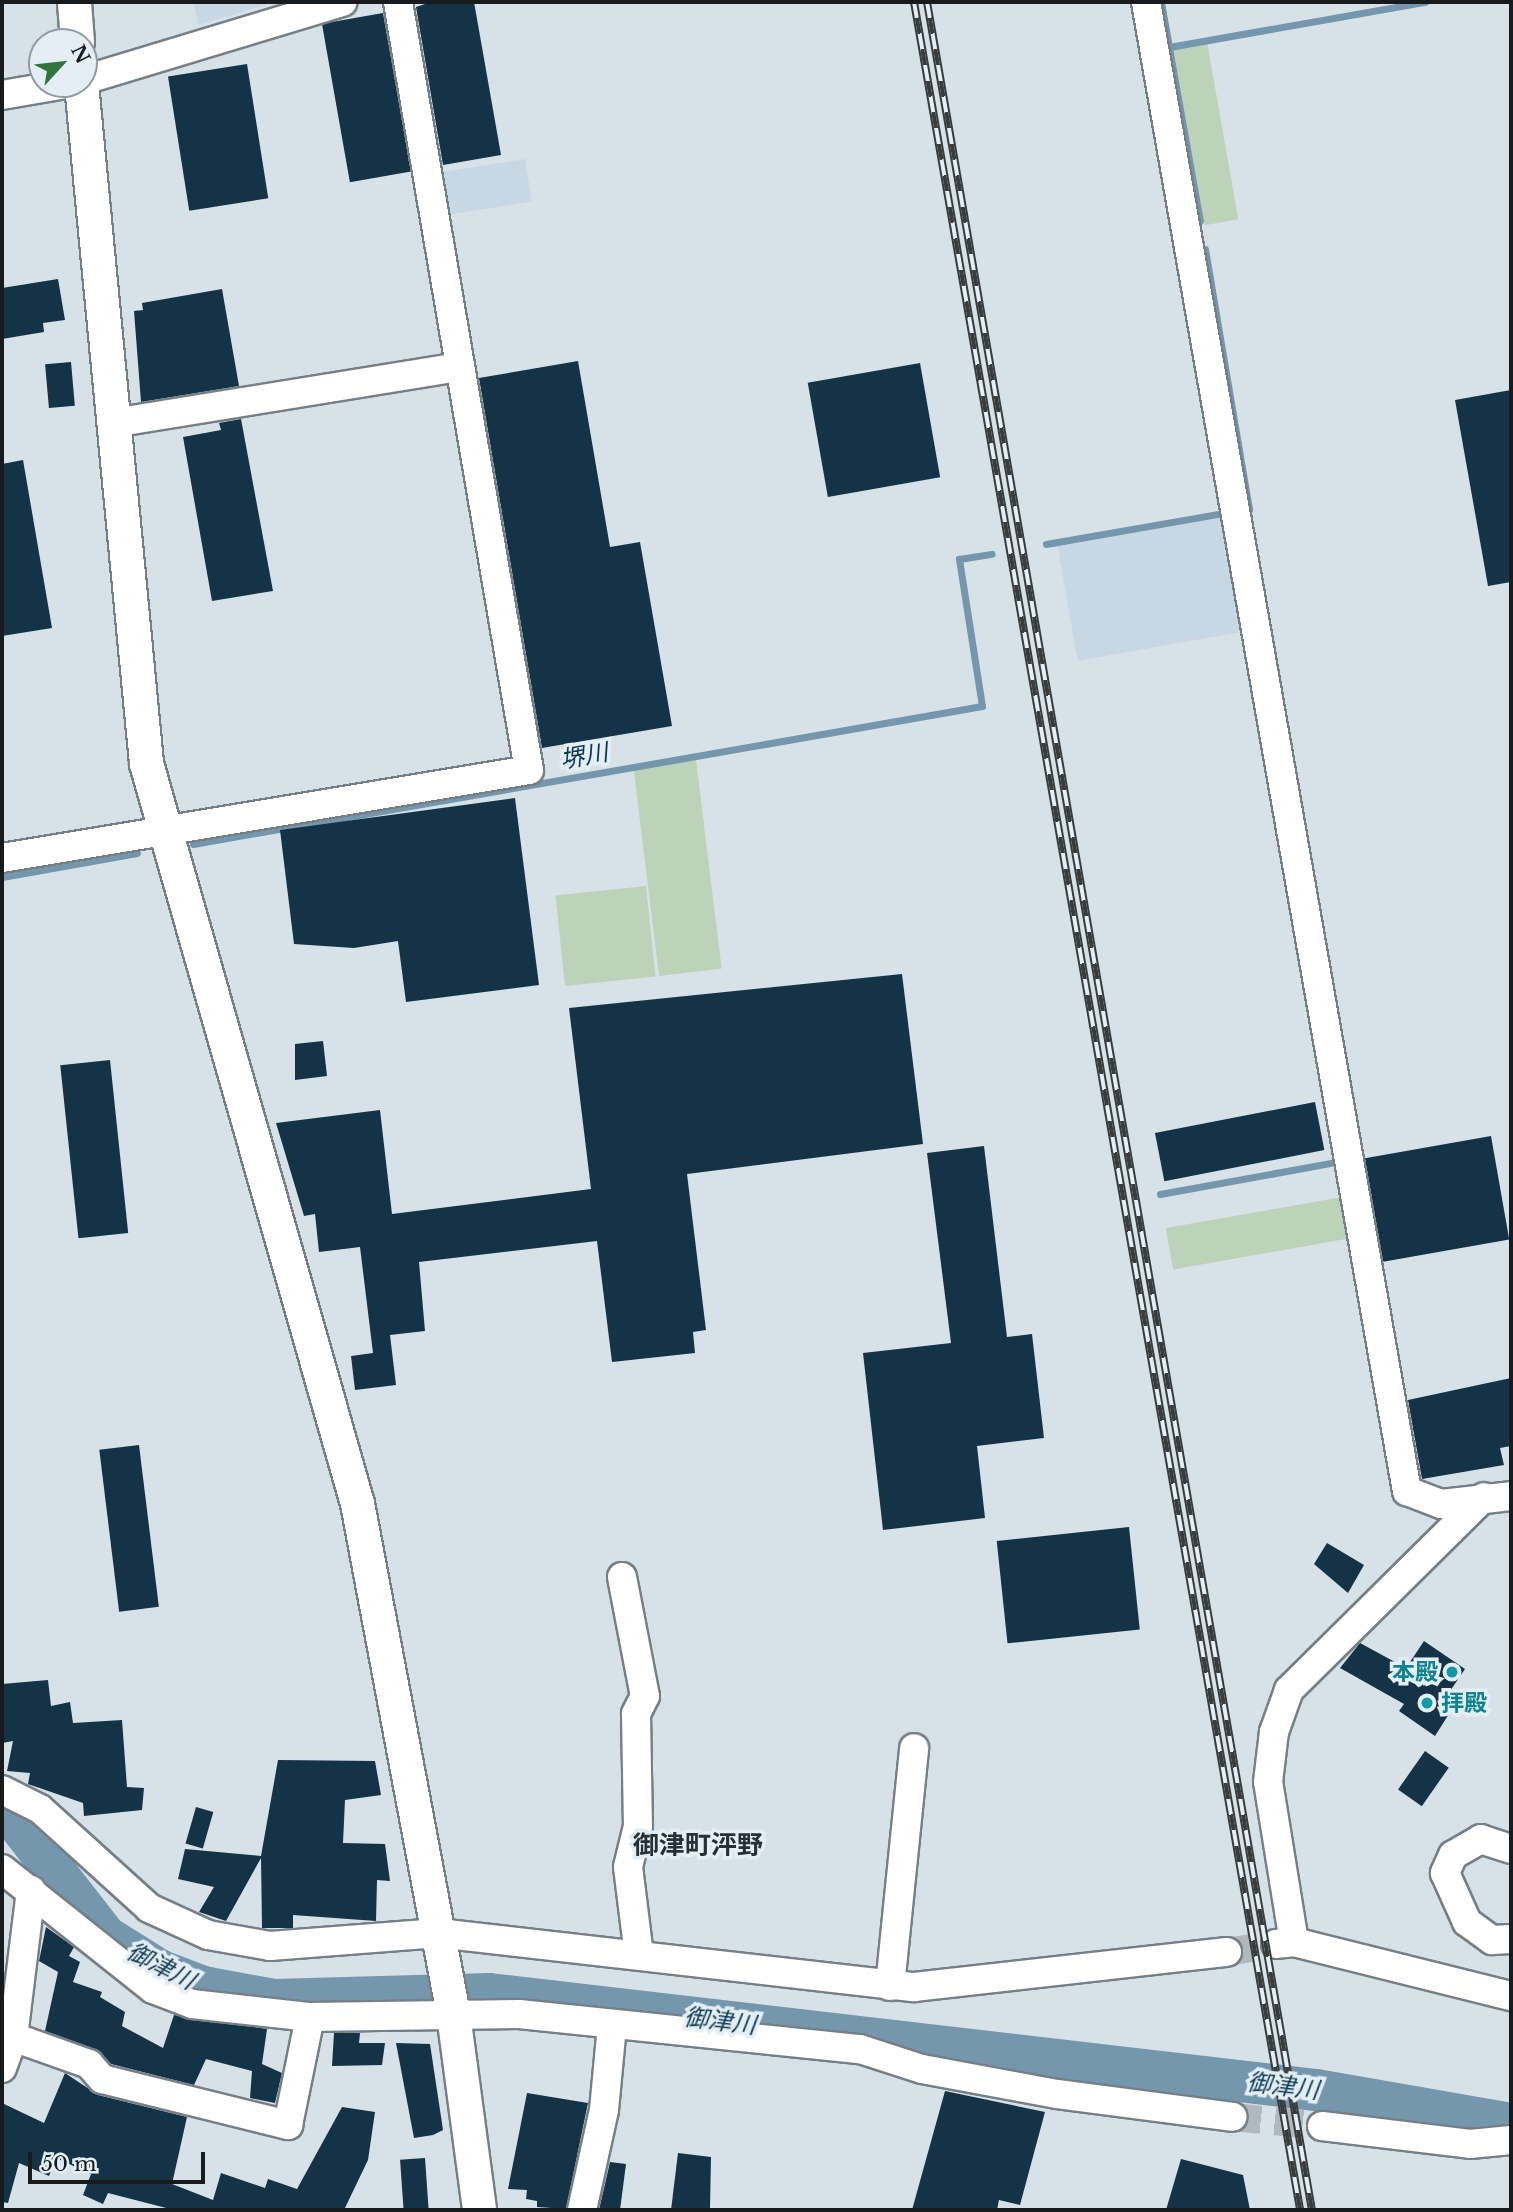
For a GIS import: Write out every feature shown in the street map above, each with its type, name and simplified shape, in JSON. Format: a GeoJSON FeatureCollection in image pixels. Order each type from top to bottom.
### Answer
{"type":"FeatureCollection","features":[{"type":"Feature","properties":{"kind":"street"},"geometry":{"type":"LineString","coordinates":[[74,2],[76,28]]}},
{"type":"Feature","properties":{"kind":"street"},"geometry":{"type":"LineString","coordinates":[[98,77],[342,2]]}},
{"type":"Feature","properties":{"kind":"street"},"geometry":{"type":"LineString","coordinates":[[2,858],[160,829],[529,770],[457,368],[398,2]]}},
{"type":"Feature","properties":{"kind":"street"},"geometry":{"type":"LineString","coordinates":[[1146,2],[1407,1491],[1441,1504],[1498,1497]]}},
{"type":"Feature","properties":{"kind":"street"},"geometry":{"type":"LineString","coordinates":[[2,95],[28,91]]}},
{"type":"Feature","properties":{"kind":"street"},"geometry":{"type":"LineString","coordinates":[[83,98],[136,695],[160,829],[357,1503],[452,2011],[479,2210]]}},
{"type":"Feature","properties":{"kind":"street"},"geometry":{"type":"LineString","coordinates":[[113,423],[457,368]]}},
{"type":"Feature","properties":{"kind":"street"},"geometry":{"type":"LineString","coordinates":[[1498,1497],[1289,1690],[1274,1732],[1268,1782],[1285,1943],[1511,1996]]}},
{"type":"Feature","properties":{"kind":"street"},"geometry":{"type":"LineString","coordinates":[[622,1577],[645,1696],[636,1714],[638,1826],[628,1867],[639,1955]]}},
{"type":"Feature","properties":{"kind":"street"},"geometry":{"type":"LineString","coordinates":[[891,1986],[914,1748]]}},
{"type":"Feature","properties":{"kind":"street"},"geometry":{"type":"LineString","coordinates":[[2,1790],[40,1809],[149,1908],[208,1935],[270,1946],[438,1936],[639,1955],[891,1986],[1227,1952]]}},
{"type":"Feature","properties":{"kind":"street"},"geometry":{"type":"LineString","coordinates":[[1511,1849],[1480,1839],[1453,1855],[1445,1873],[1467,1922],[1492,1940],[1511,1939]]}},
{"type":"Feature","properties":{"kind":"street"},"geometry":{"type":"LineString","coordinates":[[2,1869],[153,1989],[234,2012],[310,2017],[452,2011],[860,2049],[922,2069],[1057,2094],[1233,2117]]}},
{"type":"Feature","properties":{"kind":"street"},"geometry":{"type":"LineString","coordinates":[[2,2068],[13,2037],[31,1890]]}},
{"type":"Feature","properties":{"kind":"street"},"geometry":{"type":"LineString","coordinates":[[13,2037],[89,2064],[102,2079],[288,2125],[310,2017]]}},
{"type":"Feature","properties":{"kind":"street"},"geometry":{"type":"LineString","coordinates":[[582,2210],[604,2110],[612,2025]]}},
{"type":"Feature","properties":{"kind":"street"},"geometry":{"type":"LineString","coordinates":[[1322,2126],[1470,2144],[1511,2140]]}},
{"type":"Feature","properties":{"kind":"shaded area"},"geometry":{"type":"Polygon","coordinates":[[[194,2],[275,2],[198,25],[194,2]]]}},
{"type":"Feature","properties":{"kind":"shaded area"},"geometry":{"type":"Polygon","coordinates":[[[525,159],[532,201],[443,216],[436,173],[525,159]]]}},
{"type":"Feature","properties":{"kind":"shaded area"},"geometry":{"type":"Polygon","coordinates":[[[1225,517],[1245,631],[1078,661],[1058,547],[1225,517]]]}},
{"type":"Feature","properties":{"kind":"green space"},"geometry":{"type":"Polygon","coordinates":[[[1207,42],[1238,219],[1205,225],[1174,48],[1207,42]]]}},
{"type":"Feature","properties":{"kind":"green space"},"geometry":{"type":"Polygon","coordinates":[[[696,760],[722,968],[659,976],[633,768],[696,760]]]}},
{"type":"Feature","properties":{"kind":"green space"},"geometry":{"type":"Polygon","coordinates":[[[646,886],[656,977],[565,986],[555,896],[646,886]]]}},
{"type":"Feature","properties":{"kind":"green space"},"geometry":{"type":"Polygon","coordinates":[[[1348,1196],[1355,1237],[1173,1269],[1166,1228],[1348,1196]]]}},
{"type":"Feature","properties":{"kind":"building"},"geometry":{"type":"Polygon","coordinates":[[[431,2],[474,2],[501,155],[443,165],[416,7],[431,2]]]}},
{"type":"Feature","properties":{"kind":"building"},"geometry":{"type":"Polygon","coordinates":[[[383,13],[411,172],[350,182],[322,24],[383,13]]]}},
{"type":"Feature","properties":{"kind":"building"},"geometry":{"type":"Polygon","coordinates":[[[247,64],[268,198],[189,211],[168,77],[247,64]]]}},
{"type":"Feature","properties":{"kind":"building"},"geometry":{"type":"Polygon","coordinates":[[[58,279],[65,320],[43,323],[44,332],[2,339],[2,288],[58,279]]]}},
{"type":"Feature","properties":{"kind":"building"},"geometry":{"type":"Polygon","coordinates":[[[222,289],[239,386],[141,402],[134,311],[143,310],[142,303],[222,289]]]}},
{"type":"Feature","properties":{"kind":"building"},"geometry":{"type":"Polygon","coordinates":[[[578,361],[610,547],[640,542],[672,726],[542,748],[479,378],[578,361]]]}},
{"type":"Feature","properties":{"kind":"building"},"geometry":{"type":"Polygon","coordinates":[[[71,362],[75,406],[49,408],[45,364],[71,362]]]}},
{"type":"Feature","properties":{"kind":"building"},"geometry":{"type":"Polygon","coordinates":[[[920,363],[940,477],[828,497],[808,383],[920,363]]]}},
{"type":"Feature","properties":{"kind":"building"},"geometry":{"type":"Polygon","coordinates":[[[1511,390],[1511,582],[1488,586],[1455,400],[1511,390]]]}},
{"type":"Feature","properties":{"kind":"building"},"geometry":{"type":"Polygon","coordinates":[[[241,419],[273,591],[212,601],[183,437],[221,430],[219,423],[241,419]]]}},
{"type":"Feature","properties":{"kind":"building"},"geometry":{"type":"Polygon","coordinates":[[[23,460],[52,628],[2,636],[2,464],[23,460]]]}},
{"type":"Feature","properties":{"kind":"building"},"geometry":{"type":"Polygon","coordinates":[[[515,798],[539,985],[406,1002],[398,941],[354,948],[294,944],[280,830],[515,798]]]}},
{"type":"Feature","properties":{"kind":"building"},"geometry":{"type":"Polygon","coordinates":[[[902,974],[923,1144],[687,1174],[706,1330],[693,1332],[695,1353],[612,1362],[597,1241],[419,1262],[425,1331],[390,1335],[396,1385],[355,1390],[351,1356],[373,1353],[360,1247],[319,1252],[315,1214],[304,1216],[276,1123],[380,1110],[392,1214],[591,1189],[569,1008],[902,974]]]}},
{"type":"Feature","properties":{"kind":"building"},"geometry":{"type":"Polygon","coordinates":[[[323,1041],[327,1076],[295,1080],[295,1044],[323,1041]]]}},
{"type":"Feature","properties":{"kind":"building"},"geometry":{"type":"Polygon","coordinates":[[[110,1060],[128,1233],[78,1238],[60,1065],[110,1060]]]}},
{"type":"Feature","properties":{"kind":"building"},"geometry":{"type":"Polygon","coordinates":[[[1315,1102],[1324,1150],[1164,1181],[1155,1133],[1315,1102]]]}},
{"type":"Feature","properties":{"kind":"building"},"geometry":{"type":"Polygon","coordinates":[[[1491,1136],[1509,1239],[1383,1262],[1365,1158],[1491,1136]]]}},
{"type":"Feature","properties":{"kind":"building"},"geometry":{"type":"Polygon","coordinates":[[[984,1146],[1007,1337],[1032,1334],[1044,1438],[977,1446],[985,1518],[883,1530],[863,1353],[951,1343],[927,1153],[984,1146]]]}},
{"type":"Feature","properties":{"kind":"building"},"geometry":{"type":"Polygon","coordinates":[[[1511,1378],[1511,1446],[1500,1448],[1504,1465],[1422,1479],[1408,1400],[1511,1378]]]}},
{"type":"Feature","properties":{"kind":"building"},"geometry":{"type":"Polygon","coordinates":[[[139,1445],[159,1607],[119,1612],[99,1450],[139,1445]]]}},
{"type":"Feature","properties":{"kind":"building"},"geometry":{"type":"Polygon","coordinates":[[[1129,1527],[1140,1629],[1007,1643],[997,1541],[1129,1527]]]}},
{"type":"Feature","properties":{"kind":"building"},"geometry":{"type":"Polygon","coordinates":[[[1327,1543],[1364,1565],[1348,1593],[1314,1564],[1327,1543]]]}},
{"type":"Feature","properties":{"kind":"building"},"geometry":{"type":"Polygon","coordinates":[[[1424,1641],[1465,1669],[1444,1700],[1454,1706],[1435,1736],[1399,1711],[1404,1704],[1340,1668],[1360,1643],[1406,1668],[1424,1641]]]}},
{"type":"Feature","properties":{"kind":"building"},"geometry":{"type":"Polygon","coordinates":[[[48,1680],[51,1706],[70,1702],[73,1723],[122,1720],[127,1787],[144,1788],[142,1810],[84,1816],[83,1803],[28,1784],[30,1773],[7,1771],[13,1741],[2,1743],[2,1684],[48,1680]]]}},
{"type":"Feature","properties":{"kind":"building"},"geometry":{"type":"Polygon","coordinates":[[[1425,1751],[1449,1768],[1422,1806],[1398,1790],[1425,1751]]]}},
{"type":"Feature","properties":{"kind":"building"},"geometry":{"type":"Polygon","coordinates":[[[278,1760],[375,1761],[381,1795],[345,1800],[343,1843],[385,1844],[390,1881],[377,1880],[376,1921],[293,1915],[293,1928],[262,1928],[261,1858],[226,1921],[199,1912],[214,1887],[178,1879],[185,1849],[261,1856],[278,1760]]]}},
{"type":"Feature","properties":{"kind":"building"},"geometry":{"type":"Polygon","coordinates":[[[196,1807],[213,1812],[203,1848],[186,1844],[196,1807]]]}},
{"type":"Feature","properties":{"kind":"building"},"geometry":{"type":"Polygon","coordinates":[[[46,1927],[74,1947],[69,1956],[80,1962],[73,1982],[102,1992],[100,1997],[125,2012],[122,2026],[163,2048],[174,2015],[267,2029],[262,2064],[282,2073],[275,2103],[250,2098],[252,2071],[206,2059],[194,2085],[111,2064],[95,2049],[45,2031],[58,1972],[39,1961],[46,1927]]]}},
{"type":"Feature","properties":{"kind":"building"},"geometry":{"type":"Polygon","coordinates":[[[334,2033],[360,2033],[359,2043],[385,2043],[382,2065],[332,2066],[334,2033]]]}},
{"type":"Feature","properties":{"kind":"building"},"geometry":{"type":"Polygon","coordinates":[[[396,2043],[430,2044],[443,2130],[433,2135],[414,2138],[396,2043]]]}},
{"type":"Feature","properties":{"kind":"building"},"geometry":{"type":"Polygon","coordinates":[[[65,2073],[98,2095],[187,2117],[172,2184],[213,2200],[221,2173],[265,2188],[268,2179],[297,2189],[342,2107],[375,2112],[368,2160],[344,2210],[174,2210],[108,2193],[103,2204],[83,2195],[91,2174],[56,2158],[49,2176],[19,2163],[8,2203],[2,2202],[2,2103],[44,2123],[65,2073]]]}},
{"type":"Feature","properties":{"kind":"building"},"geometry":{"type":"Polygon","coordinates":[[[945,2091],[1045,2112],[1020,2205],[999,2200],[997,2210],[912,2210],[945,2091]]]}},
{"type":"Feature","properties":{"kind":"building"},"geometry":{"type":"Polygon","coordinates":[[[527,2093],[588,2103],[566,2209],[537,2207],[537,2201],[526,2199],[527,2190],[508,2189],[527,2093]]]}},
{"type":"Feature","properties":{"kind":"building"},"geometry":{"type":"Polygon","coordinates":[[[678,2153],[711,2157],[710,2208],[671,2210],[678,2153]]]}},
{"type":"Feature","properties":{"kind":"building"},"geometry":{"type":"Polygon","coordinates":[[[425,2158],[429,2210],[404,2210],[400,2160],[425,2158]]]}},
{"type":"Feature","properties":{"kind":"building"},"geometry":{"type":"Polygon","coordinates":[[[1181,2159],[1243,2175],[1250,2210],[1166,2210],[1181,2159]]]}},
{"type":"Feature","properties":{"kind":"building"},"geometry":{"type":"Polygon","coordinates":[[[610,2162],[626,2164],[620,2210],[599,2210],[610,2162]]]}},
{"type":"Feature","properties":{"kind":"waterway"},"geometry":{"type":"LineString","coordinates":[[1161,2],[1200,221]]}},
{"type":"Feature","properties":{"kind":"waterway"},"geometry":{"type":"LineString","coordinates":[[1169,47],[1425,2]]}},
{"type":"Feature","properties":{"kind":"waterway"},"geometry":{"type":"LineString","coordinates":[[1205,249],[1249,509],[1242,510]]}},
{"type":"Feature","properties":{"kind":"waterway"},"geometry":{"type":"LineString","coordinates":[[1046,544],[1224,513]]}},
{"type":"Feature","properties":{"kind":"waterway","name":"堺川"},"geometry":{"type":"LineString","coordinates":[[193,844],[982,706],[959,559],[992,554]]}},
{"type":"Feature","properties":{"kind":"waterway","name":"堺川"},"geometry":{"type":"LineString","coordinates":[[2,877],[137,853]]}},
{"type":"Feature","properties":{"kind":"waterway"},"geometry":{"type":"LineString","coordinates":[[1160,1194],[1342,1161]]}},
{"type":"Feature","properties":{"kind":"waterway","name":"御津川"},"geometry":{"type":"LineString","coordinates":[[2,1803],[105,1936],[159,1970],[203,1987],[274,2000],[489,1994],[1316,2090],[1511,2124]]}},
{"type":"Feature","properties":{"kind":"tunnel"},"geometry":{"type":"LineString","coordinates":[[1227,1952],[1275,1944]]}},
{"type":"Feature","properties":{"kind":"tunnel"},"geometry":{"type":"LineString","coordinates":[[1233,2117],[1322,2126]]}},
{"type":"Feature","properties":{"kind":"railway"},"geometry":{"type":"LineString","coordinates":[[914,2],[1300,2210]]}},
{"type":"Feature","properties":{"kind":"railway"},"geometry":{"type":"LineString","coordinates":[[927,2],[1312,2210]]}},
{"type":"Feature","properties":{"kind":"place","name":"本殿"},"geometry":{"type":"Point","coordinates":[1452,1672]}},
{"type":"Feature","properties":{"kind":"place","name":"拝殿"},"geometry":{"type":"Point","coordinates":[1427,1703]}},
{"type":"Feature","properties":{"kind":"district","name":"御津町泙野"},"geometry":{"type":"Point","coordinates":[698,1846]}}]}
